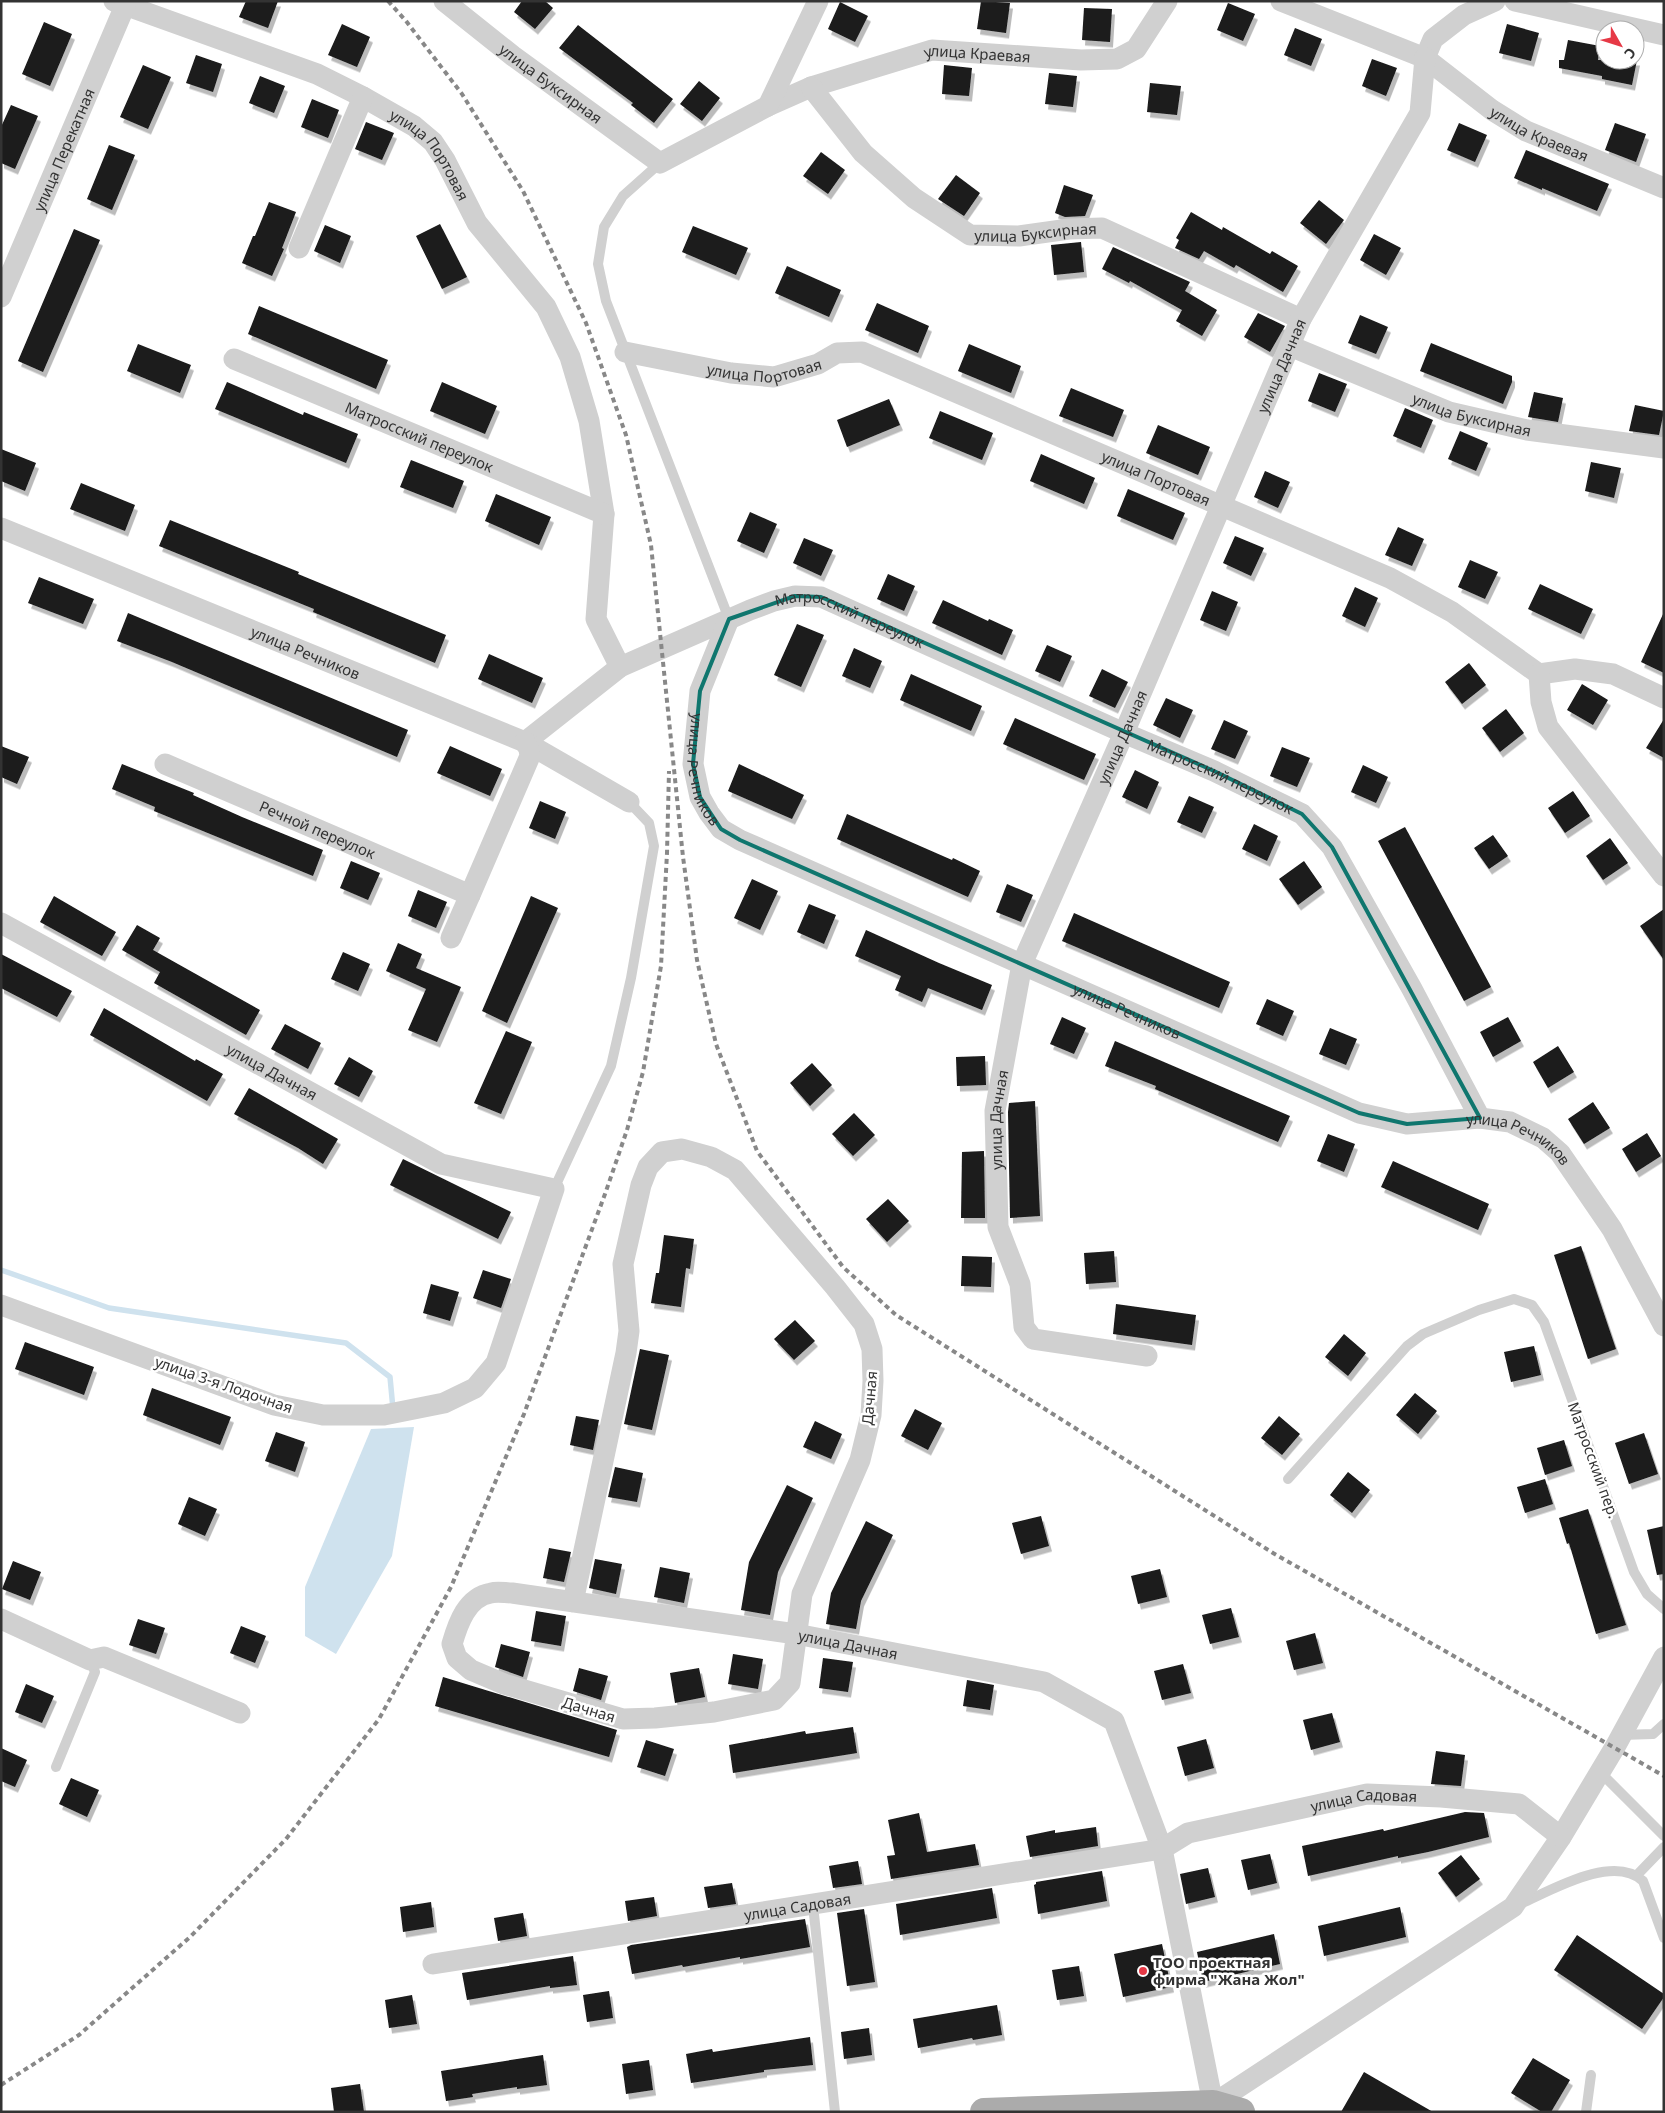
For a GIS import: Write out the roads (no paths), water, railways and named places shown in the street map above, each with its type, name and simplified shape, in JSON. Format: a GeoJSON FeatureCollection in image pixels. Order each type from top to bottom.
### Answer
{"type":"FeatureCollection","features":[{"type":"Feature","properties":{"kind":"main road"},"geometry":{"type":"LineString","coordinates":[[984,2112],[1213,2104],[1241,2112]]}},
{"type":"Feature","properties":{"kind":"street","name":"улица Буксирная"},"geometry":{"type":"LineString","coordinates":[[444,1],[513,56],[660,163]]}},
{"type":"Feature","properties":{"kind":"street"},"geometry":{"type":"LineString","coordinates":[[768,106],[818,1]]}},
{"type":"Feature","properties":{"kind":"street","name":"улица Краевая"},"geometry":{"type":"LineString","coordinates":[[660,163],[768,106],[811,87],[932,50],[1081,60],[1117,60],[1136,49],[1167,1]]}},
{"type":"Feature","properties":{"kind":"street","name":"улица Краевая"},"geometry":{"type":"LineString","coordinates":[[1281,1],[1425,58],[1492,110],[1526,131],[1664,188]]}},
{"type":"Feature","properties":{"kind":"street"},"geometry":{"type":"LineString","coordinates":[[1425,58],[1433,38],[1464,16],[1495,1]]}},
{"type":"Feature","properties":{"kind":"street"},"geometry":{"type":"LineString","coordinates":[[1515,1],[1664,35]]}},
{"type":"Feature","properties":{"kind":"street","name":"улица Портовая"},"geometry":{"type":"LineString","coordinates":[[122,3],[317,74],[364,97],[414,126],[433,142],[445,160],[477,223],[546,307],[570,358],[590,421],[604,514],[596,618],[620,667]]}},
{"type":"Feature","properties":{"kind":"street","name":"улица Перекатная"},"geometry":{"type":"LineString","coordinates":[[1,297],[122,3]]}},
{"type":"Feature","properties":{"kind":"street","name":"улица Дачная"},"geometry":{"type":"LineString","coordinates":[[1147,1356],[1033,1339],[1024,1327],[1020,1284],[998,1226],[995,1111],[1022,964],[1124,733],[1301,319],[1420,113],[1425,58]]}},
{"type":"Feature","properties":{"kind":"street","name":"улица Буксирная"},"geometry":{"type":"LineString","coordinates":[[811,87],[863,153],[914,198],[970,235],[1019,236],[1069,229],[1102,228],[1301,319]]}},
{"type":"Feature","properties":{"kind":"street"},"geometry":{"type":"LineString","coordinates":[[299,248],[364,97]]}},
{"type":"Feature","properties":{"kind":"street","name":"улица Буксирная"},"geometry":{"type":"LineString","coordinates":[[1290,346],[1449,412],[1527,430],[1664,448]]}},
{"type":"Feature","properties":{"kind":"street","name":"улица Портовая"},"geometry":{"type":"LineString","coordinates":[[625,352],[732,374],[774,377],[818,364],[837,353],[862,352],[1390,578],[1452,612],[1539,674]]}},
{"type":"Feature","properties":{"kind":"street","name":"Матросский переулок"},"geometry":{"type":"LineString","coordinates":[[234,359],[604,514]]}},
{"type":"Feature","properties":{"kind":"street","name":"улица Речников"},"geometry":{"type":"LineString","coordinates":[[1,528],[525,742],[629,802]]}},
{"type":"Feature","properties":{"kind":"street","name":"Матросский переулок"},"geometry":{"type":"LineString","coordinates":[[620,667],[758,607],[795,596],[821,597],[1124,733],[1214,771],[1302,814],[1332,847],[1412,989],[1480,1118]]}},
{"type":"Feature","properties":{"kind":"street","name":"улица Речников"},"geometry":{"type":"LineString","coordinates":[[729,619],[700,691],[693,764],[700,797],[721,829],[740,840],[1359,1113],[1407,1124],[1480,1118],[1510,1122],[1543,1138],[1560,1153],[1612,1228],[1664,1326]]}},
{"type":"Feature","properties":{"kind":"street"},"geometry":{"type":"LineString","coordinates":[[451,938],[530,756],[525,742],[620,667]]}},
{"type":"Feature","properties":{"kind":"street"},"geometry":{"type":"LineString","coordinates":[[1664,698],[1613,674],[1575,669],[1539,674],[1541,702],[1548,727],[1664,876]]}},
{"type":"Feature","properties":{"kind":"street","name":"Речной переулок"},"geometry":{"type":"LineString","coordinates":[[164,764],[470,895]]}},
{"type":"Feature","properties":{"kind":"street","name":"улица Дачная"},"geometry":{"type":"LineString","coordinates":[[1,923],[441,1164],[554,1189]]}},
{"type":"Feature","properties":{"kind":"street","name":"Дачная"},"geometry":{"type":"LineString","coordinates":[[682,1149],[711,1157],[735,1170],[835,1287],[864,1324],[872,1349],[871,1415],[860,1460],[802,1594],[790,1683],[774,1700],[714,1712],[623,1719],[504,1684],[471,1670],[457,1658],[452,1644],[459,1622],[470,1604],[491,1592],[512,1593],[573,1602],[626,1353],[629,1331],[623,1264],[641,1185],[648,1166],[662,1152],[682,1149]]}},
{"type":"Feature","properties":{"kind":"street","name":"улица 3-я Лодочная"},"geometry":{"type":"LineString","coordinates":[[1,1305],[274,1405],[323,1415],[384,1415],[444,1403],[476,1388],[496,1363],[554,1189]]}},
{"type":"Feature","properties":{"kind":"street","name":"улица Дачная"},"geometry":{"type":"LineString","coordinates":[[573,1602],[796,1634],[1044,1682],[1114,1721],[1162,1850]]}},
{"type":"Feature","properties":{"kind":"street"},"geometry":{"type":"LineString","coordinates":[[1,1618],[90,1660],[104,1657],[240,1713]]}},
{"type":"Feature","properties":{"kind":"street"},"geometry":{"type":"LineString","coordinates":[[1162,1850],[1213,2104],[1513,1907],[1561,1838],[1664,1657]]}},
{"type":"Feature","properties":{"kind":"street","name":"улица Садовая"},"geometry":{"type":"LineString","coordinates":[[433,1964],[1162,1850],[1188,1833],[1367,1794],[1441,1797],[1519,1804],[1561,1838]]}},
{"type":"Feature","properties":{"kind":"lane"},"geometry":{"type":"LineString","coordinates":[[660,163],[623,196],[604,227],[598,264],[606,301],[729,619]]}},
{"type":"Feature","properties":{"kind":"lane"},"geometry":{"type":"LineString","coordinates":[[554,1189],[611,1066],[632,969],[654,846],[649,823],[629,802]]}},
{"type":"Feature","properties":{"kind":"lane","name":"Матросский пер."},"geometry":{"type":"LineString","coordinates":[[1288,1479],[1407,1346],[1423,1334],[1478,1310],[1514,1299],[1532,1305],[1544,1322],[1634,1572],[1647,1594],[1664,1610]]}},
{"type":"Feature","properties":{"kind":"lane"},"geometry":{"type":"LineString","coordinates":[[56,1767],[95,1672],[90,1660]]}},
{"type":"Feature","properties":{"kind":"lane"},"geometry":{"type":"LineString","coordinates":[[1621,1735],[1653,1734],[1664,1724]]}},
{"type":"Feature","properties":{"kind":"lane"},"geometry":{"type":"LineString","coordinates":[[1600,1772],[1664,1836]]}},
{"type":"Feature","properties":{"kind":"lane"},"geometry":{"type":"LineString","coordinates":[[1636,1875],[1664,1847]]}},
{"type":"Feature","properties":{"kind":"lane"},"geometry":{"type":"LineString","coordinates":[[1513,1907],[1590,1875],[1615,1870],[1636,1875],[1643,1881],[1664,1938]]}},
{"type":"Feature","properties":{"kind":"lane"},"geometry":{"type":"LineString","coordinates":[[813,1905],[835,2112]]}},
{"type":"Feature","properties":{"kind":"lane"},"geometry":{"type":"LineString","coordinates":[[1586,2112],[1591,2075]]}},
{"type":"Feature","properties":{"kind":"water"},"geometry":{"type":"Polygon","coordinates":[[[414,1427],[392,1556],[336,1654],[305,1636],[305,1587],[371,1429],[414,1427]]]}},
{"type":"Feature","properties":{"kind":"waterway"},"geometry":{"type":"LineString","coordinates":[[1,1270],[109,1308],[346,1343],[390,1377],[393,1409]]}},
{"type":"Feature","properties":{"kind":"railway"},"geometry":{"type":"LineString","coordinates":[[388,1],[406,21],[462,94],[523,191],[586,323],[626,435],[651,545],[683,857],[697,960],[716,1044],[757,1151],[843,1267],[896,1315],[1273,1553],[1664,1776]]}},
{"type":"Feature","properties":{"kind":"railway"},"geometry":{"type":"LineString","coordinates":[[1,2085],[79,2035],[190,1937],[286,1839],[379,1719],[451,1587],[524,1414],[605,1194],[627,1130],[643,1072],[661,966],[669,771]]}},
{"type":"Feature","properties":{"kind":"place","name":"ТОО проектная фирма \"Жана Жол\""},"geometry":{"type":"Point","coordinates":[1143,1971]}}]}
